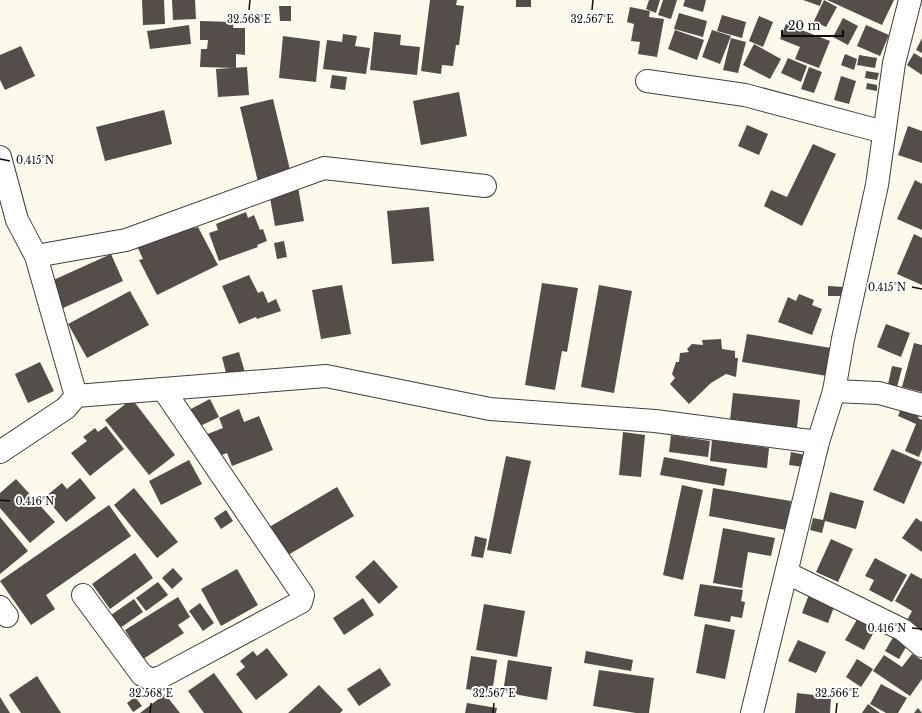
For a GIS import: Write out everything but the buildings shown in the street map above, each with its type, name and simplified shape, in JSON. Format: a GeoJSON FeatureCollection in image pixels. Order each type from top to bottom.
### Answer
{"type":"FeatureCollection","features":[{"type":"Feature","properties":{"kind":"street"},"geometry":{"type":"LineString","coordinates":[[752,713],[818,442],[834,390],[843,339],[877,185],[894,63],[910,0]]}},
{"type":"Feature","properties":{"kind":"street"},"geometry":{"type":"LineString","coordinates":[[647,82],[745,95],[884,132]]}},
{"type":"Feature","properties":{"kind":"street"},"geometry":{"type":"LineString","coordinates":[[0,157],[18,220],[36,256],[76,396]]}},
{"type":"Feature","properties":{"kind":"street"},"geometry":{"type":"LineString","coordinates":[[36,256],[126,240],[324,168],[485,186]]}},
{"type":"Feature","properties":{"kind":"street"},"geometry":{"type":"LineString","coordinates":[[0,452],[66,408],[76,396],[326,376],[490,409],[655,421],[818,442]]}},
{"type":"Feature","properties":{"kind":"street"},"geometry":{"type":"LineString","coordinates":[[83,595],[142,675],[152,680],[300,602],[302,596],[163,389]]}},
{"type":"Feature","properties":{"kind":"street"},"geometry":{"type":"LineString","coordinates":[[834,390],[879,393],[922,405]]}},
{"type":"Feature","properties":{"kind":"street"},"geometry":{"type":"LineString","coordinates":[[787,573],[903,630],[922,646]]}}]}
